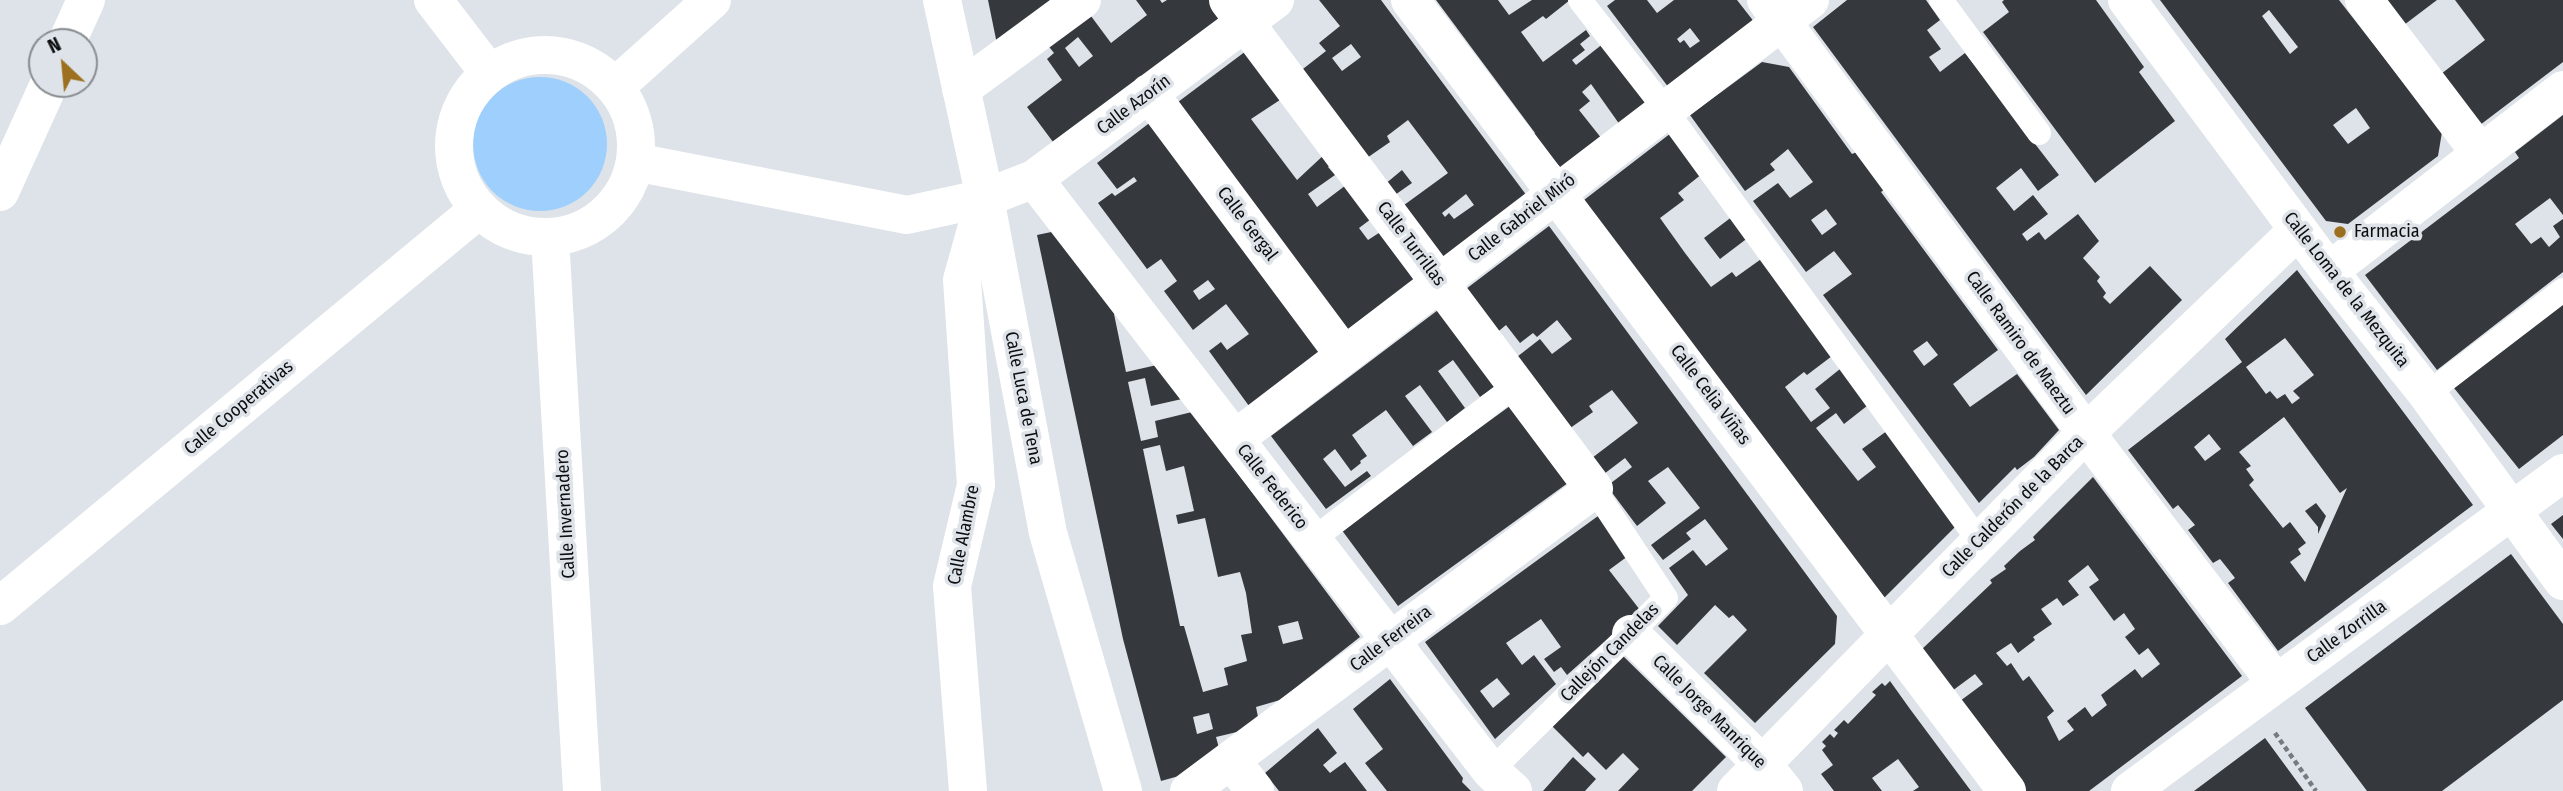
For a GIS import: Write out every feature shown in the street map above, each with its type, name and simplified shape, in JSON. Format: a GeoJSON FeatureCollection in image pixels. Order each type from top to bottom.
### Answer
{"type":"FeatureCollection","features":[{"type":"Feature","properties":{"kind":"street"},"geometry":{"type":"LineString","coordinates":[[73,28],[86,0]]}},
{"type":"Feature","properties":{"kind":"street"},"geometry":{"type":"LineString","coordinates":[[433,0],[489,73]]}},
{"type":"Feature","properties":{"kind":"street"},"geometry":{"type":"LineString","coordinates":[[616,86],[712,0]]}},
{"type":"Feature","properties":{"kind":"street","name":"Calle Luca de Tena"},"geometry":{"type":"LineString","coordinates":[[942,0],[985,198],[1048,533],[1123,791]]}},
{"type":"Feature","properties":{"kind":"street"},"geometry":{"type":"LineString","coordinates":[[961,89],[1082,0]]}},
{"type":"Feature","properties":{"kind":"street","name":"Calle Azorín"},"geometry":{"type":"LineString","coordinates":[[635,162],[907,215],[985,198],[1034,179],[1149,93],[1237,11],[1275,0]]}},
{"type":"Feature","properties":{"kind":"street","name":"Calle Celia Viñas"},"geometry":{"type":"LineString","coordinates":[[1410,0],[1890,632],[2007,791]]}},
{"type":"Feature","properties":{"kind":"street","name":"Calle Loma de la Mezquita"},"geometry":{"type":"LineString","coordinates":[[2127,0],[2329,271],[2427,394],[2563,581]]}},
{"type":"Feature","properties":{"kind":"street"},"geometry":{"type":"LineString","coordinates":[[2364,0],[2480,153]]}},
{"type":"Feature","properties":{"kind":"street","name":"Calle Gabriel Miró"},"geometry":{"type":"LineString","coordinates":[[1235,439],[1665,109],[1786,7]]}},
{"type":"Feature","properties":{"kind":"street","name":"Calle Ramiro de Maeztu"},"geometry":{"type":"LineString","coordinates":[[1786,7],[2086,433],[2264,692]]}},
{"type":"Feature","properties":{"kind":"street","name":"Calle Turrillas"},"geometry":{"type":"LineString","coordinates":[[1237,11],[1594,489]]}},
{"type":"Feature","properties":{"kind":"street"},"geometry":{"type":"LineString","coordinates":[[541,54],[555,55],[569,57],[595,68],[616,86],[630,109],[636,135],[635,162],[625,191],[606,215],[580,231],[550,237],[524,235],[499,226],[478,210],[461,184],[454,144],[455,124],[468,95],[489,73],[513,59],[541,54]]}},
{"type":"Feature","properties":{"kind":"street"},"geometry":{"type":"LineString","coordinates":[[2329,271],[2563,90]]}},
{"type":"Feature","properties":{"kind":"street","name":"Calle Gergal"},"geometry":{"type":"LineString","coordinates":[[1149,93],[1344,355]]}},
{"type":"Feature","properties":{"kind":"street"},"geometry":{"type":"LineString","coordinates":[[5,174],[41,98]]}},
{"type":"Feature","properties":{"kind":"street","name":"Calle Federico"},"geometry":{"type":"LineString","coordinates":[[1034,179],[1502,781]]}},
{"type":"Feature","properties":{"kind":"street","name":"Calle Alambre"},"geometry":{"type":"LineString","coordinates":[[968,791],[952,586],[976,485],[962,280],[985,198]]}},
{"type":"Feature","properties":{"kind":"street","name":"Calle Cooperativas"},"geometry":{"type":"LineString","coordinates":[[0,606],[478,210]]}},
{"type":"Feature","properties":{"kind":"street","name":"Calle Calderón de la Barca"},"geometry":{"type":"LineString","coordinates":[[1736,791],[1774,778],[1890,632],[2086,433],[2298,230]]}},
{"type":"Feature","properties":{"kind":"street","name":"Calle Invernadero"},"geometry":{"type":"LineString","coordinates":[[550,237],[582,791]]}},
{"type":"Feature","properties":{"kind":"street","name":"Calle Zorrilla"},"geometry":{"type":"LineString","coordinates":[[2152,785],[2264,692],[2563,472]]}},
{"type":"Feature","properties":{"kind":"street","name":"Calle Ferreira"},"geometry":{"type":"LineString","coordinates":[[1189,791],[1594,489]]}},
{"type":"Feature","properties":{"kind":"street","name":"Calle Jorge Manrique"},"geometry":{"type":"LineString","coordinates":[[1631,634],[1774,778]]}},
{"type":"Feature","properties":{"kind":"street"},"geometry":{"type":"LineString","coordinates":[[1231,760],[1255,791]]}},
{"type":"Feature","properties":{"kind":"lane"},"geometry":{"type":"LineString","coordinates":[[1580,0],[1665,109],[1979,541]]}},
{"type":"Feature","properties":{"kind":"lane"},"geometry":{"type":"LineString","coordinates":[[1941,0],[2039,133]]}},
{"type":"Feature","properties":{"kind":"lane"},"geometry":{"type":"LineString","coordinates":[[2427,394],[2563,290]]}},
{"type":"Feature","properties":{"kind":"lane"},"geometry":{"type":"LineString","coordinates":[[1312,540],[1516,385]]}},
{"type":"Feature","properties":{"kind":"lane","name":"Callejón Candelas"},"geometry":{"type":"LineString","coordinates":[[1502,781],[1666,598],[1594,489]]}},
{"type":"Feature","properties":{"kind":"path"},"geometry":{"type":"LineString","coordinates":[[2264,692],[2316,791]]}},
{"type":"Feature","properties":{"kind":"shaded area"},"geometry":{"type":"Polygon","coordinates":[[[540,77],[566,82],[588,96],[602,118],[607,144],[602,170],[588,192],[566,206],[540,211],[514,206],[492,192],[478,170],[473,144],[478,118],[492,96],[514,82],[540,77]]]}},
{"type":"Feature","properties":{"kind":"building"},"geometry":{"type":"Polygon","coordinates":[[[988,0],[1071,0],[999,54],[988,0]]]}},
{"type":"Feature","properties":{"kind":"building"},"geometry":{"type":"Polygon","coordinates":[[[1136,0],[1160,0],[1162,3],[1167,0],[1214,0],[1227,17],[1056,146],[1027,107],[1062,80],[1047,59],[1054,53],[1046,43],[1088,12],[1111,43],[1147,15],[1136,0]],[[1078,37],[1065,48],[1079,67],[1093,56],[1078,37]]]}},
{"type":"Feature","properties":{"kind":"building"},"geometry":{"type":"Polygon","coordinates":[[[1319,0],[1381,0],[1527,196],[1440,261],[1400,208],[1448,173],[1408,120],[1387,136],[1390,142],[1364,160],[1299,72],[1326,51],[1319,43],[1340,26],[1319,0]],[[1351,44],[1332,58],[1342,71],[1361,57],[1351,44]],[[1466,194],[1442,213],[1445,217],[1449,213],[1454,219],[1474,205],[1466,194]]]}},
{"type":"Feature","properties":{"kind":"building"},"geometry":{"type":"Polygon","coordinates":[[[1436,0],[1498,0],[1509,15],[1532,0],[1570,0],[1546,19],[1543,16],[1521,32],[1543,62],[1586,30],[1590,36],[1580,44],[1585,50],[1572,60],[1576,65],[1604,43],[1649,103],[1620,125],[1591,84],[1582,92],[1590,101],[1579,110],[1602,139],[1562,169],[1531,136],[1535,133],[1436,0]]]}},
{"type":"Feature","properties":{"kind":"building"},"geometry":{"type":"Polygon","coordinates":[[[1615,0],[1647,0],[1657,13],[1674,0],[1737,0],[1755,23],[1669,88],[1607,6],[1615,0]],[[1690,28],[1677,39],[1680,43],[1684,40],[1690,48],[1700,41],[1690,28]]]}},
{"type":"Feature","properties":{"kind":"building"},"geometry":{"type":"Polygon","coordinates":[[[1847,0],[1926,0],[1940,20],[1927,30],[1941,49],[1929,57],[1940,72],[1965,53],[2059,175],[2038,191],[2021,168],[1996,188],[2014,211],[2033,195],[2048,214],[2022,234],[2027,241],[2039,232],[2045,240],[2078,214],[2099,241],[2083,258],[2100,277],[2097,281],[2106,293],[2103,297],[2110,304],[2150,266],[2182,300],[2086,395],[1813,27],[1847,0]]]}},
{"type":"Feature","properties":{"kind":"building"},"geometry":{"type":"Polygon","coordinates":[[[2096,0],[2144,67],[2139,72],[2175,121],[2095,183],[1983,32],[2009,12],[2002,2],[2096,0]]]}},
{"type":"Feature","properties":{"kind":"building"},"geometry":{"type":"Polygon","coordinates":[[[2160,0],[2339,0],[2442,132],[2438,156],[2348,224],[2326,221],[2160,0]],[[2269,10],[2262,16],[2290,54],[2298,47],[2269,10]],[[2356,108],[2333,125],[2348,144],[2370,128],[2356,108]]]}},
{"type":"Feature","properties":{"kind":"building"},"geometry":{"type":"Polygon","coordinates":[[[2385,0],[2437,0],[2404,25],[2385,0]]]}},
{"type":"Feature","properties":{"kind":"building"},"geometry":{"type":"Polygon","coordinates":[[[2455,0],[2563,0],[2563,62],[2480,125],[2441,74],[2485,40],[2455,0]]]}},
{"type":"Feature","properties":{"kind":"building"},"geometry":{"type":"Polygon","coordinates":[[[1250,48],[1286,96],[1251,119],[1297,180],[1327,152],[1335,162],[1328,167],[1335,175],[1308,194],[1317,207],[1350,182],[1375,216],[1359,228],[1368,240],[1385,229],[1420,276],[1347,330],[1178,102],[1250,48]]]}},
{"type":"Feature","properties":{"kind":"building"},"geometry":{"type":"Polygon","coordinates":[[[1762,62],[1789,67],[1852,154],[1857,152],[1885,189],[1881,192],[1998,350],[1953,384],[1970,407],[2017,374],[2059,430],[2034,457],[2017,470],[2015,467],[1979,503],[1823,295],[1852,274],[1834,251],[1806,272],[1753,201],[1778,183],[1790,198],[1813,182],[1788,149],[1770,164],[1775,170],[1745,191],[1690,115],[1762,62]],[[1826,209],[1811,220],[1822,235],[1837,224],[1826,209]],[[1927,341],[1913,351],[1924,366],[1938,355],[1927,341]]]}},
{"type":"Feature","properties":{"kind":"building"},"geometry":{"type":"Polygon","coordinates":[[[2563,115],[2563,215],[2550,198],[2515,224],[2531,244],[2541,237],[2549,247],[2560,237],[2553,226],[2563,219],[2563,272],[2437,370],[2365,275],[2519,158],[2515,152],[2563,115]]]}},
{"type":"Feature","properties":{"kind":"building"},"geometry":{"type":"Polygon","coordinates":[[[1152,121],[1323,350],[1249,406],[1209,351],[1221,342],[1227,350],[1249,334],[1226,304],[1193,330],[1164,291],[1177,281],[1161,259],[1147,269],[1098,203],[1112,193],[1115,196],[1137,181],[1134,177],[1117,189],[1097,163],[1152,121]],[[1208,280],[1193,291],[1199,300],[1215,289],[1208,280]]]}},
{"type":"Feature","properties":{"kind":"building"},"geometry":{"type":"Polygon","coordinates":[[[1671,133],[1702,174],[1678,193],[1684,200],[1660,218],[1685,253],[1711,287],[1732,272],[1736,277],[1764,257],[1836,353],[1807,375],[1804,372],[1785,387],[1811,422],[1830,408],[1815,389],[1845,365],[1872,402],[1844,424],[1836,413],[1816,428],[1858,481],[1876,467],[1862,449],[1891,428],[1961,521],[1883,599],[1584,200],[1671,133]]]}},
{"type":"Feature","properties":{"kind":"building"},"geometry":{"type":"Polygon","coordinates":[[[1402,170],[1412,183],[1392,197],[1384,185],[1402,170]]]}},
{"type":"Feature","properties":{"kind":"building"},"geometry":{"type":"Polygon","coordinates":[[[1733,216],[1749,237],[1720,259],[1704,238],[1733,216]]]}},
{"type":"Feature","properties":{"kind":"building"},"geometry":{"type":"Polygon","coordinates":[[[1549,226],[1837,616],[1835,644],[1755,723],[1704,673],[1747,630],[1733,615],[1729,618],[1715,605],[1677,645],[1658,626],[1688,595],[1669,568],[1693,550],[1706,566],[1728,549],[1705,519],[1686,533],[1691,539],[1663,560],[1651,545],[1700,508],[1668,467],[1648,481],[1666,503],[1637,526],[1607,486],[1632,467],[1625,458],[1600,477],[1588,461],[1638,423],[1612,390],[1589,406],[1593,412],[1566,431],[1513,360],[1540,339],[1552,354],[1572,339],[1557,320],[1537,337],[1533,333],[1520,343],[1506,325],[1494,335],[1462,292],[1549,226]]]}},
{"type":"Feature","properties":{"kind":"building"},"geometry":{"type":"Polygon","coordinates":[[[1056,231],[1118,313],[1114,314],[1126,372],[1157,365],[1182,399],[1151,406],[1145,378],[1128,382],[1141,441],[1158,437],[1155,421],[1192,412],[1360,637],[1280,700],[1256,707],[1258,717],[1241,731],[1216,737],[1219,748],[1186,774],[1161,781],[1123,639],[1037,235],[1056,231]],[[1160,445],[1143,449],[1180,626],[1184,626],[1203,692],[1228,685],[1224,668],[1247,661],[1241,635],[1252,633],[1246,593],[1240,572],[1218,577],[1205,518],[1178,524],[1176,515],[1194,511],[1184,466],[1166,471],[1160,445]],[[1298,621],[1278,626],[1283,644],[1303,639],[1298,621]],[[1209,713],[1193,717],[1197,734],[1213,729],[1209,713]]]}},
{"type":"Feature","properties":{"kind":"building"},"geometry":{"type":"Polygon","coordinates":[[[2297,270],[2473,505],[2278,651],[2228,583],[2235,578],[2220,559],[2213,563],[2188,530],[2195,525],[2178,505],[2173,509],[2128,450],[2242,362],[2225,339],[2297,270]],[[2285,338],[2246,367],[2266,394],[2270,391],[2277,399],[2285,394],[2292,404],[2300,398],[2293,391],[2314,375],[2285,338]],[[2284,417],[2239,452],[2251,466],[2246,469],[2254,480],[2249,485],[2283,528],[2290,522],[2306,543],[2298,549],[2301,554],[2290,562],[2305,582],[2347,488],[2340,493],[2284,417]],[[2209,434],[2194,447],[2205,461],[2221,449],[2209,434]]]}},
{"type":"Feature","properties":{"kind":"building"},"geometry":{"type":"Polygon","coordinates":[[[2563,303],[2563,435],[2519,469],[2454,388],[2563,303]]]}},
{"type":"Feature","properties":{"kind":"building"},"geometry":{"type":"Polygon","coordinates":[[[1442,307],[1500,383],[1480,397],[1453,360],[1438,371],[1465,408],[1447,422],[1420,385],[1405,396],[1432,432],[1413,446],[1386,410],[1352,435],[1367,456],[1351,471],[1335,449],[1323,459],[1345,487],[1367,471],[1371,476],[1326,509],[1271,436],[1442,307]]]}},
{"type":"Feature","properties":{"kind":"building"},"geometry":{"type":"Polygon","coordinates":[[[1514,403],[1572,480],[1398,606],[1341,529],[1514,403]]]}},
{"type":"Feature","properties":{"kind":"building"},"geometry":{"type":"Polygon","coordinates":[[[2093,477],[2242,676],[2089,791],[2026,791],[1960,701],[1983,684],[1975,674],[1952,691],[1921,650],[1992,583],[1990,580],[2006,569],[2004,566],[2035,540],[2033,537],[2093,477]],[[2088,565],[2068,581],[2079,595],[2063,606],[2057,598],[2041,609],[2052,624],[2033,637],[2035,640],[2018,653],[2011,643],[1996,653],[2007,666],[2011,663],[2023,681],[2029,676],[2054,711],[2047,717],[2059,741],[2074,730],[2067,721],[2085,707],[2092,717],[2107,705],[2101,695],[2135,669],[2142,678],[2160,664],[2148,648],[2139,655],[2125,637],[2135,629],[2124,613],[2114,621],[2089,587],[2099,580],[2088,565]]]}},
{"type":"Feature","properties":{"kind":"building"},"geometry":{"type":"Polygon","coordinates":[[[2316,503],[2326,516],[2318,534],[2318,527],[2305,511],[2316,503]]]}},
{"type":"Feature","properties":{"kind":"building"},"geometry":{"type":"Polygon","coordinates":[[[2563,515],[2563,539],[2551,524],[2563,515]]]}},
{"type":"Feature","properties":{"kind":"building"},"geometry":{"type":"Polygon","coordinates":[[[1598,516],[1628,556],[1609,570],[1640,610],[1567,675],[1561,667],[1554,672],[1544,659],[1561,647],[1541,619],[1506,643],[1522,665],[1534,655],[1556,684],[1495,739],[1425,642],[1598,516]],[[1497,678],[1480,691],[1493,708],[1510,694],[1497,678]]]}},
{"type":"Feature","properties":{"kind":"building"},"geometry":{"type":"Polygon","coordinates":[[[2511,554],[2563,624],[2563,700],[2442,791],[2367,791],[2305,708],[2511,554]]]}},
{"type":"Feature","properties":{"kind":"building"},"geometry":{"type":"Polygon","coordinates":[[[1619,652],[1726,757],[1692,791],[1618,791],[1639,769],[1623,753],[1606,770],[1588,752],[1583,757],[1549,723],[1619,652]]]}},
{"type":"Feature","properties":{"kind":"building"},"geometry":{"type":"Polygon","coordinates":[[[1390,679],[1471,791],[1387,791],[1365,763],[1383,749],[1353,709],[1390,679]]]}},
{"type":"Feature","properties":{"kind":"building"},"geometry":{"type":"Polygon","coordinates":[[[1890,681],[1971,791],[1913,791],[1919,787],[1898,759],[1872,778],[1882,791],[1834,791],[1821,774],[1833,765],[1822,750],[1826,746],[1822,742],[1830,734],[1834,738],[1838,733],[1834,730],[1844,720],[1848,724],[1876,695],[1872,692],[1882,683],[1885,686],[1890,681]]]}},
{"type":"Feature","properties":{"kind":"building"},"geometry":{"type":"Polygon","coordinates":[[[1318,728],[1337,753],[1323,765],[1330,773],[1345,762],[1367,791],[1279,791],[1265,773],[1318,728]]]}},
{"type":"Feature","properties":{"kind":"building"},"geometry":{"type":"Polygon","coordinates":[[[2265,738],[2304,791],[2194,791],[2265,738]]]}},
{"type":"Feature","properties":{"kind":"building"},"geometry":{"type":"Polygon","coordinates":[[[1573,757],[1596,779],[1585,791],[1543,791],[1573,757]]]}},
{"type":"Feature","properties":{"kind":"place","name":"Farmacia"},"geometry":{"type":"Point","coordinates":[2340,232]}}]}
